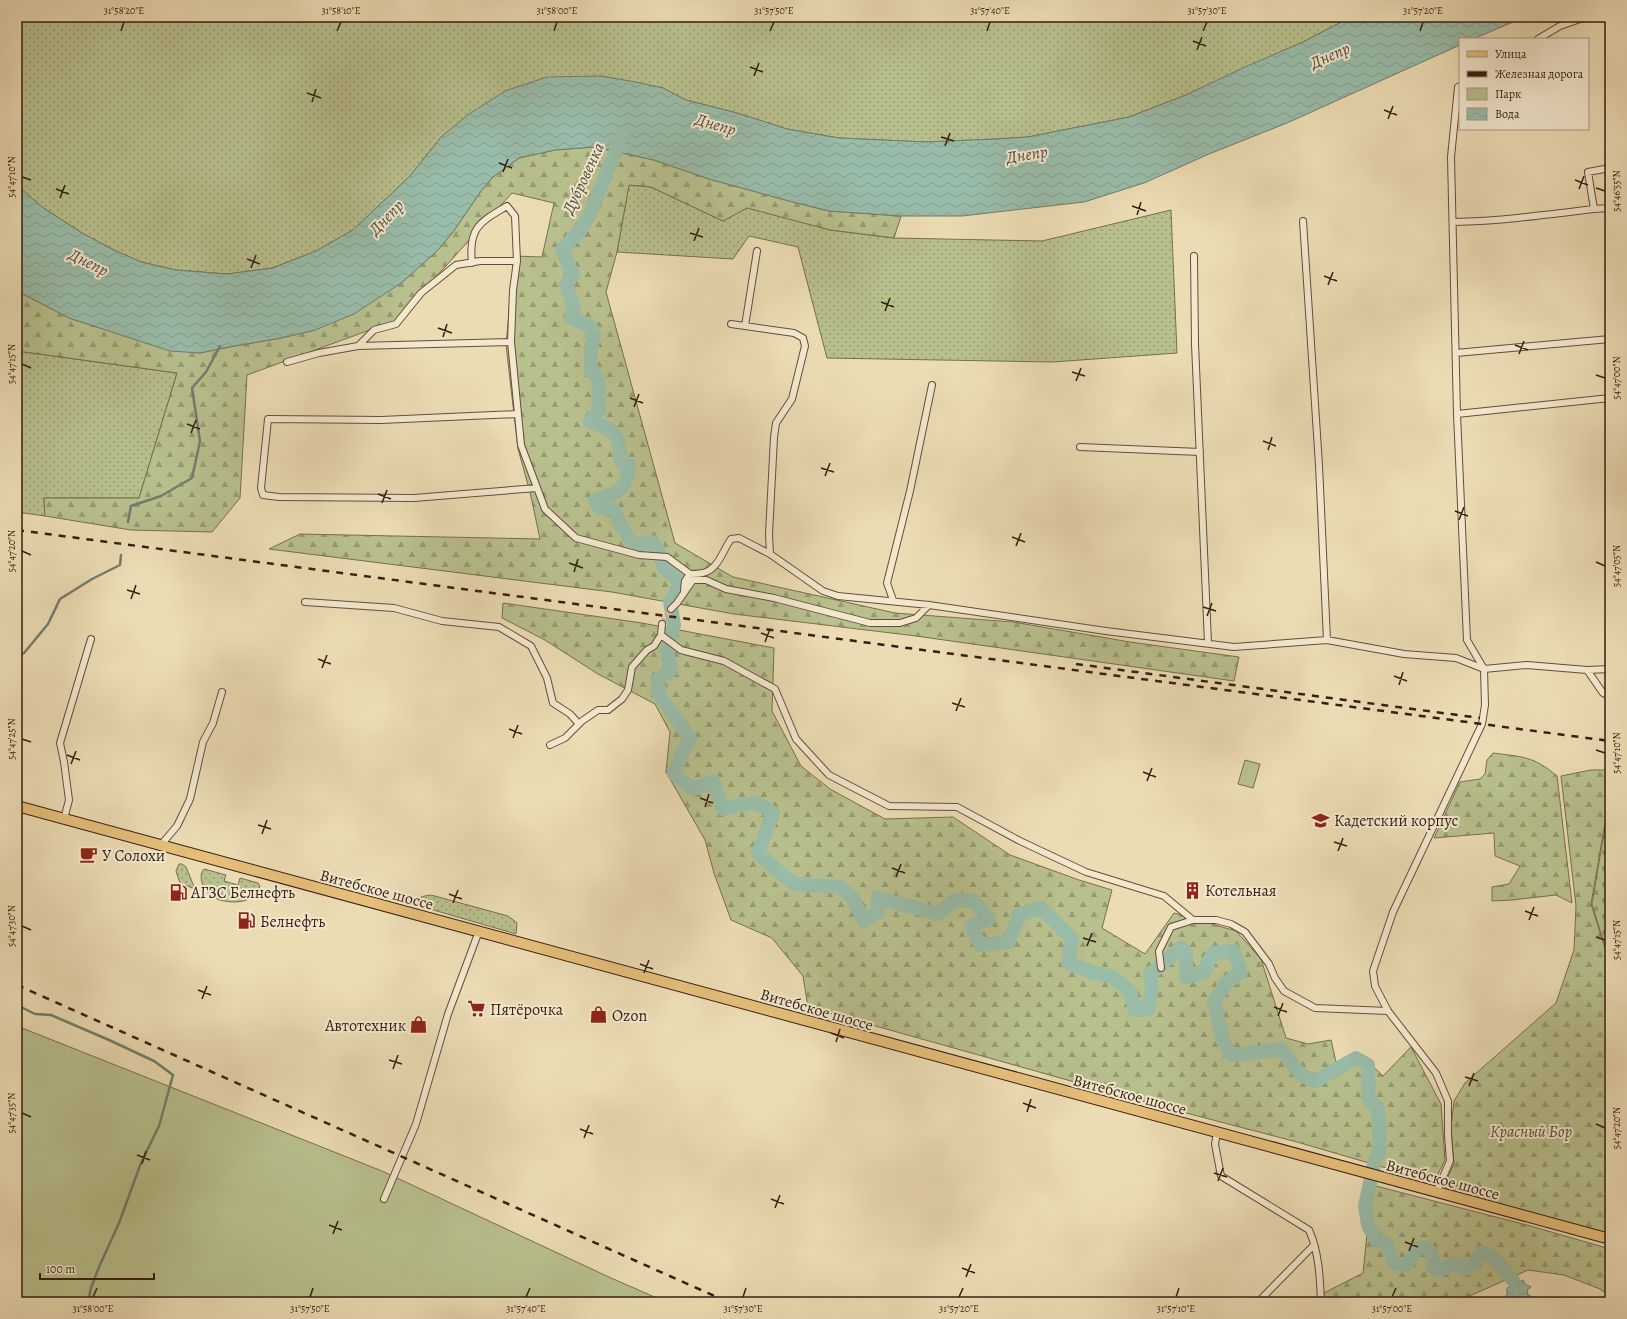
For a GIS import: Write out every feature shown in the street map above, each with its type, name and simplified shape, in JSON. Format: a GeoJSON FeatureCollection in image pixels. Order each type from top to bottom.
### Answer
{"type":"FeatureCollection","features":[{"type":"Feature","properties":{"kind":"main road","name":"Витебское шоссе"},"geometry":{"type":"LineString","coordinates":[[17,806],[1610,1240]]}},
{"type":"Feature","properties":{"kind":"street"},"geometry":{"type":"LineString","coordinates":[[1540,38],[1560,26],[1586,17]]}},
{"type":"Feature","properties":{"kind":"street"},"geometry":{"type":"LineString","coordinates":[[1436,1193],[1450,1161],[1448,1101],[1436,1073],[1388,1011],[1375,986],[1373,971],[1393,912],[1482,724],[1485,705],[1484,669],[1466,640],[1457,414],[1451,157],[1459,86]]}},
{"type":"Feature","properties":{"kind":"street"},"geometry":{"type":"LineString","coordinates":[[1594,209],[1588,172],[1610,168]]}},
{"type":"Feature","properties":{"kind":"street"},"geometry":{"type":"LineString","coordinates":[[472,263],[471,248],[477,226],[491,215],[507,206],[515,216],[517,261],[513,290],[511,342],[521,445],[545,509],[576,538],[639,554],[667,557],[690,574],[707,572],[716,564],[731,539],[739,538],[770,554],[824,591],[838,596],[868,600],[893,600],[1106,631],[1234,646],[1327,640],[1404,654],[1456,658],[1484,669],[1526,665],[1587,670],[1610,669]]}},
{"type":"Feature","properties":{"kind":"street"},"geometry":{"type":"LineString","coordinates":[[1453,222],[1528,218],[1610,208]]}},
{"type":"Feature","properties":{"kind":"street"},"geometry":{"type":"LineString","coordinates":[[1303,221],[1319,465],[1327,640]]}},
{"type":"Feature","properties":{"kind":"street"},"geometry":{"type":"LineString","coordinates":[[745,326],[757,251]]}},
{"type":"Feature","properties":{"kind":"street"},"geometry":{"type":"LineString","coordinates":[[1194,256],[1195,344],[1208,643]]}},
{"type":"Feature","properties":{"kind":"street"},"geometry":{"type":"LineString","coordinates":[[358,346],[374,330],[396,324],[421,293],[456,265],[517,261]]}},
{"type":"Feature","properties":{"kind":"street"},"geometry":{"type":"LineString","coordinates":[[731,324],[794,333],[803,338],[804,346],[792,399],[776,423],[769,534],[770,554]]}},
{"type":"Feature","properties":{"kind":"street"},"geometry":{"type":"LineString","coordinates":[[1456,353],[1610,340]]}},
{"type":"Feature","properties":{"kind":"street"},"geometry":{"type":"LineString","coordinates":[[287,362],[319,353],[358,346],[511,342]]}},
{"type":"Feature","properties":{"kind":"street"},"geometry":{"type":"LineString","coordinates":[[893,600],[887,583],[910,491],[932,385]]}},
{"type":"Feature","properties":{"kind":"street"},"geometry":{"type":"LineString","coordinates":[[1457,414],[1610,398]]}},
{"type":"Feature","properties":{"kind":"street"},"geometry":{"type":"LineString","coordinates":[[518,414],[381,420],[268,419],[261,488],[263,495],[279,497],[406,498],[537,488]]}},
{"type":"Feature","properties":{"kind":"street"},"geometry":{"type":"LineString","coordinates":[[1080,447],[1200,452]]}},
{"type":"Feature","properties":{"kind":"street"},"geometry":{"type":"LineString","coordinates":[[684,591],[685,581],[690,574]]}},
{"type":"Feature","properties":{"kind":"street"},"geometry":{"type":"LineString","coordinates":[[671,609],[677,604],[684,591],[693,580],[706,580],[726,589],[774,598],[870,623],[900,624],[916,618],[929,605]]}},
{"type":"Feature","properties":{"kind":"street"},"geometry":{"type":"LineString","coordinates":[[305,602],[394,608],[442,621],[499,627],[531,646],[547,678],[553,703],[570,714],[579,724]]}},
{"type":"Feature","properties":{"kind":"street"},"geometry":{"type":"LineString","coordinates":[[550,744],[565,738],[579,724],[598,710],[608,710],[622,699],[628,690],[632,667],[647,650],[654,646],[661,635],[662,624]]}},
{"type":"Feature","properties":{"kind":"street"},"geometry":{"type":"LineString","coordinates":[[661,635],[681,650],[724,661],[775,689],[796,739],[829,775],[889,806],[957,807],[1020,841],[1086,872],[1164,896],[1193,920]]}},
{"type":"Feature","properties":{"kind":"street"},"geometry":{"type":"LineString","coordinates":[[64,820],[69,800],[60,743],[91,639]]}},
{"type":"Feature","properties":{"kind":"street"},"geometry":{"type":"LineString","coordinates":[[1587,670],[1603,693],[1610,696]]}},
{"type":"Feature","properties":{"kind":"street"},"geometry":{"type":"LineString","coordinates":[[160,846],[177,826],[190,799],[203,742],[213,722],[222,692]]}},
{"type":"Feature","properties":{"kind":"street"},"geometry":{"type":"LineString","coordinates":[[1161,968],[1159,951],[1172,927],[1193,920],[1216,920],[1231,924],[1245,932],[1269,964],[1275,978],[1284,991],[1315,1008],[1388,1011]]}},
{"type":"Feature","properties":{"kind":"street"},"geometry":{"type":"LineString","coordinates":[[384,1199],[416,1124],[448,1014],[479,931]]}},
{"type":"Feature","properties":{"kind":"street"},"geometry":{"type":"LineString","coordinates":[[1217,1133],[1215,1144],[1221,1176],[1309,1230],[1314,1245],[1320,1281],[1321,1302]]}},
{"type":"Feature","properties":{"kind":"street"},"geometry":{"type":"LineString","coordinates":[[1258,1302],[1314,1245]]}},
{"type":"Feature","properties":{"kind":"green space"},"geometry":{"type":"Polygon","coordinates":[[[17,17],[1351,17],[1303,42],[1186,95],[1129,117],[1028,137],[926,142],[839,138],[787,129],[737,113],[686,100],[663,88],[600,76],[442,136],[410,176],[353,230],[316,251],[272,268],[227,274],[176,270],[141,262],[82,233],[42,207],[17,185],[17,17]]]}},
{"type":"Feature","properties":{"kind":"green space"},"geometry":{"type":"Polygon","coordinates":[[[595,147],[654,160],[709,179],[829,211],[901,216],[894,238],[830,230],[747,208],[723,221],[651,187],[629,185],[617,252],[606,292],[675,543],[733,577],[895,613],[1013,622],[1130,642],[1239,657],[1234,681],[916,636],[734,614],[612,592],[269,549],[300,534],[540,539],[530,492],[518,449],[506,345],[514,256],[542,257],[554,203],[512,193],[397,320],[247,375],[240,498],[212,532],[131,530],[45,516],[44,498],[139,498],[177,373],[17,351],[17,291],[69,318],[113,332],[200,353],[315,330],[401,283],[437,251],[453,232],[481,191],[492,178],[519,158],[555,150],[595,147]]]}},
{"type":"Feature","properties":{"kind":"green space"},"geometry":{"type":"Polygon","coordinates":[[[629,185],[651,187],[723,221],[747,207],[830,230],[894,238],[1042,241],[1171,210],[1177,353],[1053,362],[827,358],[798,247],[749,236],[733,259],[617,252],[629,185]]]}},
{"type":"Feature","properties":{"kind":"green space"},"geometry":{"type":"Polygon","coordinates":[[[17,351],[177,373],[139,498],[44,498],[45,516],[17,512],[17,351]]]}},
{"type":"Feature","properties":{"kind":"green space"},"geometry":{"type":"Polygon","coordinates":[[[503,603],[642,623],[774,648],[772,711],[801,766],[830,789],[885,819],[953,817],[1010,855],[1079,880],[1112,890],[1102,928],[1145,954],[1174,913],[1236,931],[1261,959],[1286,1038],[1308,1044],[1331,1040],[1336,1062],[1359,1053],[1383,1076],[1411,1047],[1441,1104],[1445,1160],[1434,1182],[1297,1142],[1167,1108],[808,1007],[803,976],[772,938],[731,920],[714,873],[705,840],[666,772],[670,732],[655,704],[598,674],[545,640],[502,618],[503,603]]]}},
{"type":"Feature","properties":{"kind":"green space"},"geometry":{"type":"Polygon","coordinates":[[[1493,753],[1527,758],[1549,769],[1557,776],[1572,903],[1556,895],[1492,901],[1492,887],[1509,884],[1520,866],[1495,856],[1494,833],[1434,838],[1460,782],[1480,779],[1485,774],[1487,760],[1493,753]]]}},
{"type":"Feature","properties":{"kind":"green space"},"geometry":{"type":"Polygon","coordinates":[[[1245,760],[1260,764],[1253,788],[1238,784],[1245,760]]]}},
{"type":"Feature","properties":{"kind":"green space","name":"Красный Бор"},"geometry":{"type":"Polygon","coordinates":[[[1591,770],[1610,770],[1610,794],[1591,904],[1610,964],[1610,1235],[1441,1191],[1454,1164],[1451,1127],[1454,1101],[1465,1083],[1556,1003],[1574,950],[1576,906],[1561,776],[1591,770]]]}},
{"type":"Feature","properties":{"kind":"green space"},"geometry":{"type":"Polygon","coordinates":[[[1610,797],[1610,963],[1592,904],[1610,797]]]}},
{"type":"Feature","properties":{"kind":"green space"},"geometry":{"type":"Polygon","coordinates":[[[179,864],[186,867],[195,889],[180,883],[176,871],[179,864]]]}},
{"type":"Feature","properties":{"kind":"green space"},"geometry":{"type":"Polygon","coordinates":[[[204,869],[226,875],[224,881],[238,885],[240,878],[258,883],[260,886],[254,896],[244,901],[232,902],[220,900],[208,894],[204,887],[201,875],[204,869]]]}},
{"type":"Feature","properties":{"kind":"green space"},"geometry":{"type":"Polygon","coordinates":[[[431,895],[508,916],[517,923],[516,934],[413,904],[420,897],[431,895]]]}},
{"type":"Feature","properties":{"kind":"green space"},"geometry":{"type":"Polygon","coordinates":[[[17,1026],[382,1171],[611,1278],[666,1302],[17,1302],[17,1026]]]}},
{"type":"Feature","properties":{"kind":"green space"},"geometry":{"type":"Polygon","coordinates":[[[1372,1185],[1527,1225],[1610,1249],[1610,1296],[1600,1289],[1564,1275],[1528,1270],[1456,1302],[1323,1302],[1322,1294],[1363,1273],[1372,1185]]]}},
{"type":"Feature","properties":{"kind":"water","name":"Днепр"},"geometry":{"type":"Polygon","coordinates":[[[1351,17],[1525,17],[1475,38],[1459,38],[1459,45],[1287,123],[1209,154],[1144,183],[1084,202],[962,216],[901,216],[829,211],[709,179],[654,160],[595,147],[555,150],[519,158],[492,178],[481,191],[453,232],[437,251],[401,283],[354,314],[315,330],[200,353],[170,351],[69,318],[17,291],[17,185],[42,207],[82,233],[141,262],[176,270],[227,274],[273,268],[316,251],[353,230],[410,176],[442,136],[469,114],[505,91],[547,77],[600,76],[636,82],[663,88],[686,100],[737,113],[787,129],[839,138],[926,142],[997,139],[1028,137],[1129,117],[1186,95],[1303,42],[1351,17]]]}},
{"type":"Feature","properties":{"kind":"water"},"geometry":{"type":"Polygon","coordinates":[[[1523,1280],[1525,1284],[1531,1287],[1527,1290],[1528,1295],[1536,1298],[1545,1297],[1548,1302],[1497,1302],[1507,1295],[1507,1288],[1523,1280]]]}},
{"type":"Feature","properties":{"kind":"waterway","name":"Дубровенка"},"geometry":{"type":"LineString","coordinates":[[623,134],[588,218],[580,230],[562,250],[573,275],[566,284],[574,308],[571,318],[590,326],[594,337],[591,347],[591,371],[598,379],[599,410],[590,422],[606,427],[615,434],[619,445],[621,462],[629,465],[626,480],[620,489],[610,495],[595,500],[599,508],[614,510],[622,528],[635,546],[652,542],[658,549],[664,568],[681,583],[670,602],[674,625],[667,651],[671,670],[658,679],[659,694],[690,739],[682,753],[674,774],[693,789],[713,781],[723,809],[757,803],[773,813],[758,853],[785,877],[796,884],[840,887],[852,897],[864,921],[878,912],[878,898],[938,914],[954,900],[974,901],[989,919],[971,926],[980,945],[1009,942],[1019,915],[1041,908],[1072,939],[1068,963],[1092,972],[1113,977],[1130,991],[1135,1010],[1148,1009],[1152,988],[1150,974],[1182,947],[1186,954],[1186,977],[1203,973],[1213,953],[1234,951],[1241,972],[1226,983],[1214,1002],[1223,1040],[1231,1055],[1282,1049],[1300,1073],[1305,1077],[1316,1081],[1356,1058],[1368,1065],[1369,1100],[1377,1107],[1380,1127],[1380,1149],[1375,1160],[1365,1206],[1368,1225],[1377,1241],[1385,1242],[1387,1244],[1394,1263],[1405,1265],[1410,1261],[1417,1248],[1425,1248],[1431,1252],[1433,1267],[1436,1270],[1442,1270],[1455,1264],[1459,1264],[1466,1269],[1473,1265],[1481,1253],[1485,1253],[1498,1263],[1513,1280]]}},
{"type":"Feature","properties":{"kind":"waterway"},"geometry":{"type":"LineString","coordinates":[[128,522],[131,506],[161,496],[192,478],[200,441],[192,388],[206,372],[220,346]]}},
{"type":"Feature","properties":{"kind":"waterway"},"geometry":{"type":"LineString","coordinates":[[17,657],[24,653],[48,624],[60,599],[92,579],[120,565],[121,555]]}},
{"type":"Feature","properties":{"kind":"waterway"},"geometry":{"type":"LineString","coordinates":[[17,1005],[35,1014],[51,1015],[109,1040],[154,1061],[173,1075],[159,1126],[141,1163],[119,1223],[99,1267],[91,1288],[88,1302]]}},
{"type":"Feature","properties":{"kind":"tunnel"},"geometry":{"type":"LineString","coordinates":[[662,624],[671,609]]}},
{"type":"Feature","properties":{"kind":"railway"},"geometry":{"type":"LineString","coordinates":[[17,530],[1610,741]]}},
{"type":"Feature","properties":{"kind":"railway"},"geometry":{"type":"LineString","coordinates":[[1076,664],[1480,718]]}},
{"type":"Feature","properties":{"kind":"railway"},"geometry":{"type":"LineString","coordinates":[[17,985],[728,1302]]}},
{"type":"Feature","properties":{"kind":"place","name":"Кадетский корпус"},"geometry":{"type":"Point","coordinates":[1321,820]}},
{"type":"Feature","properties":{"kind":"place","name":"У Солохи"},"geometry":{"type":"Point","coordinates":[89,855]}},
{"type":"Feature","properties":{"kind":"place","name":"Котельная"},"geometry":{"type":"Point","coordinates":[1192,890]}},
{"type":"Feature","properties":{"kind":"place","name":"АГЗС Белнефть"},"geometry":{"type":"Point","coordinates":[178,892]}},
{"type":"Feature","properties":{"kind":"place","name":"Белнефть"},"geometry":{"type":"Point","coordinates":[247,921]}},
{"type":"Feature","properties":{"kind":"place","name":"Пятёрочка"},"geometry":{"type":"Point","coordinates":[477,1009]}},
{"type":"Feature","properties":{"kind":"place","name":"Ozon"},"geometry":{"type":"Point","coordinates":[599,1015]}},
{"type":"Feature","properties":{"kind":"place","name":"Автотехник"},"geometry":{"type":"Point","coordinates":[419,1025]}}]}
